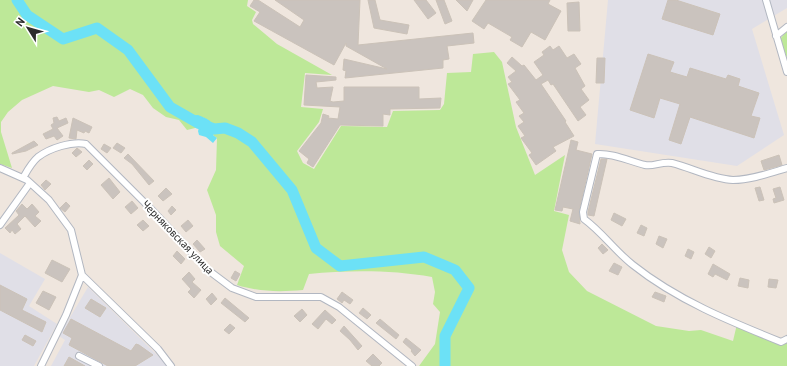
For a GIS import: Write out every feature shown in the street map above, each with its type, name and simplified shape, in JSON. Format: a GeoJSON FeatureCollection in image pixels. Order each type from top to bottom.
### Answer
{"type":"FeatureCollection","features":[{"type":"Feature","properties":{"kind":"street"},"geometry":{"type":"LineString","coordinates":[[766,0],[787,72]]}},
{"type":"Feature","properties":{"kind":"street"},"geometry":{"type":"LineString","coordinates":[[776,36],[787,27]]}},
{"type":"Feature","properties":{"kind":"street","name":"Черняковская улица"},"geometry":{"type":"LineString","coordinates":[[23,178],[28,167],[38,157],[54,149],[78,142],[86,144],[151,209],[208,270],[232,288],[256,297],[321,297],[339,306],[412,366]]}},
{"type":"Feature","properties":{"kind":"street"},"geometry":{"type":"LineString","coordinates":[[787,168],[755,177],[733,180],[721,178],[670,162],[647,165],[603,154],[597,154],[583,212],[584,218],[614,249],[633,265],[678,295],[705,310],[753,331],[781,342],[787,339]]}},
{"type":"Feature","properties":{"kind":"street"},"geometry":{"type":"LineString","coordinates":[[0,168],[23,178],[49,200],[71,230],[82,275],[158,349],[171,366]]}},
{"type":"Feature","properties":{"kind":"street"},"geometry":{"type":"LineString","coordinates":[[0,225],[30,183]]}},
{"type":"Feature","properties":{"kind":"street"},"geometry":{"type":"LineString","coordinates":[[41,366],[66,315],[82,275]]}},
{"type":"Feature","properties":{"kind":"street"},"geometry":{"type":"LineString","coordinates":[[79,356],[86,363],[99,366]]}},
{"type":"Feature","properties":{"kind":"shaded area"},"geometry":{"type":"Polygon","coordinates":[[[608,0],[787,0],[787,8],[752,29],[784,135],[737,166],[595,144],[608,0]]]}},
{"type":"Feature","properties":{"kind":"shaded area"},"geometry":{"type":"Polygon","coordinates":[[[0,253],[45,279],[29,306],[57,324],[34,366],[0,366],[0,253]]]}},
{"type":"Feature","properties":{"kind":"shaded area"},"geometry":{"type":"Polygon","coordinates":[[[88,287],[168,366],[51,366],[65,340],[59,336],[88,287]]]}},
{"type":"Feature","properties":{"kind":"green space"},"geometry":{"type":"Polygon","coordinates":[[[0,0],[248,0],[247,6],[256,12],[252,20],[253,24],[277,44],[332,75],[305,73],[301,107],[323,109],[319,122],[297,151],[303,163],[314,169],[341,126],[387,127],[393,111],[440,110],[444,104],[447,73],[471,72],[473,54],[494,52],[502,62],[516,127],[535,175],[565,155],[554,211],[569,215],[562,250],[569,272],[587,291],[656,326],[689,331],[701,330],[733,341],[737,324],[781,342],[787,339],[787,366],[419,366],[435,344],[440,312],[433,304],[435,292],[432,277],[371,271],[340,272],[309,274],[303,290],[270,291],[237,285],[244,266],[220,246],[216,232],[216,215],[207,190],[216,170],[217,138],[213,135],[214,129],[212,124],[202,117],[199,127],[187,130],[179,120],[166,117],[153,108],[143,95],[130,89],[114,97],[99,90],[89,92],[53,86],[22,100],[8,112],[1,122],[1,132],[12,168],[0,164],[0,0]]]}},
{"type":"Feature","properties":{"kind":"green space"},"geometry":{"type":"Polygon","coordinates":[[[787,31],[787,58],[780,39],[787,31]]]}},
{"type":"Feature","properties":{"kind":"water"},"geometry":{"type":"Polygon","coordinates":[[[198,115],[213,124],[213,135],[217,138],[213,143],[206,137],[199,135],[198,131],[201,122],[190,120],[189,116],[198,115]]]}},
{"type":"Feature","properties":{"kind":"building"},"geometry":{"type":"Polygon","coordinates":[[[254,0],[258,0],[300,27],[304,20],[275,0],[360,0],[358,45],[473,33],[474,43],[447,46],[449,59],[443,60],[443,68],[345,78],[346,71],[343,70],[344,59],[387,69],[346,46],[346,43],[334,65],[254,21],[260,12],[250,6],[254,0]]]}},
{"type":"Feature","properties":{"kind":"building"},"geometry":{"type":"Polygon","coordinates":[[[368,0],[375,0],[380,20],[409,25],[407,34],[374,28],[368,0]]]}},
{"type":"Feature","properties":{"kind":"building"},"geometry":{"type":"Polygon","coordinates":[[[414,0],[426,0],[436,13],[428,19],[414,0]]]}},
{"type":"Feature","properties":{"kind":"building"},"geometry":{"type":"Polygon","coordinates":[[[436,0],[444,0],[452,21],[445,24],[436,0]]]}},
{"type":"Feature","properties":{"kind":"building"},"geometry":{"type":"Polygon","coordinates":[[[456,0],[473,0],[467,11],[456,0]]]}},
{"type":"Feature","properties":{"kind":"building"},"geometry":{"type":"Polygon","coordinates":[[[486,0],[550,0],[548,4],[561,11],[545,40],[531,32],[522,47],[510,40],[512,37],[488,23],[484,29],[472,21],[486,0]]]}},
{"type":"Feature","properties":{"kind":"building"},"geometry":{"type":"Polygon","coordinates":[[[668,0],[676,0],[720,14],[713,35],[662,19],[668,0]]]}},
{"type":"Feature","properties":{"kind":"building"},"geometry":{"type":"Polygon","coordinates":[[[579,2],[580,31],[568,31],[567,3],[579,2]]]}},
{"type":"Feature","properties":{"kind":"building"},"geometry":{"type":"Polygon","coordinates":[[[550,46],[553,50],[559,46],[567,58],[574,54],[581,64],[575,68],[585,86],[581,89],[589,100],[580,107],[586,115],[578,121],[553,84],[551,85],[548,80],[541,84],[566,121],[565,122],[574,136],[553,147],[556,151],[536,165],[529,155],[532,153],[521,138],[525,136],[518,126],[524,122],[519,116],[524,113],[516,102],[520,100],[508,84],[512,82],[508,77],[516,71],[507,63],[512,57],[522,66],[524,65],[536,80],[543,75],[534,62],[544,55],[542,52],[550,46]]]}},
{"type":"Feature","properties":{"kind":"building"},"geometry":{"type":"Polygon","coordinates":[[[648,54],[674,62],[670,72],[687,77],[690,68],[726,79],[728,75],[740,79],[738,86],[759,93],[751,116],[760,118],[754,138],[690,117],[681,144],[669,140],[680,104],[660,98],[654,118],[630,110],[648,54]]]}},
{"type":"Feature","properties":{"kind":"building"},"geometry":{"type":"Polygon","coordinates":[[[597,58],[605,58],[604,83],[596,83],[597,58]]]}},
{"type":"Feature","properties":{"kind":"building"},"geometry":{"type":"Polygon","coordinates":[[[306,75],[336,77],[336,80],[316,82],[317,88],[333,87],[330,101],[333,102],[344,101],[344,87],[419,87],[419,99],[441,98],[440,108],[390,109],[390,115],[383,114],[383,126],[340,125],[313,167],[307,163],[309,159],[299,151],[321,123],[323,114],[329,116],[328,118],[338,119],[340,107],[304,105],[306,75]]]}},
{"type":"Feature","properties":{"kind":"building"},"geometry":{"type":"Polygon","coordinates":[[[57,117],[59,121],[66,118],[68,123],[57,128],[63,136],[57,140],[54,136],[46,139],[43,134],[53,129],[51,125],[54,123],[53,118],[57,117]]]}},
{"type":"Feature","properties":{"kind":"building"},"geometry":{"type":"Polygon","coordinates":[[[73,118],[92,127],[89,133],[85,131],[84,133],[77,130],[76,139],[69,138],[73,118]]]}},
{"type":"Feature","properties":{"kind":"building"},"geometry":{"type":"Polygon","coordinates":[[[571,140],[578,142],[576,150],[592,154],[579,211],[580,224],[570,221],[573,209],[563,207],[562,211],[555,210],[571,140]]]}},
{"type":"Feature","properties":{"kind":"building"},"geometry":{"type":"Polygon","coordinates":[[[34,141],[38,145],[26,151],[12,154],[12,153],[34,141]]]}},
{"type":"Feature","properties":{"kind":"building"},"geometry":{"type":"Polygon","coordinates":[[[117,143],[125,148],[121,153],[113,148],[117,143]]]}},
{"type":"Feature","properties":{"kind":"building"},"geometry":{"type":"Polygon","coordinates":[[[104,144],[111,148],[107,153],[101,149],[104,144]]]}},
{"type":"Feature","properties":{"kind":"building"},"geometry":{"type":"Polygon","coordinates":[[[77,148],[82,152],[76,157],[72,153],[77,148]]]}},
{"type":"Feature","properties":{"kind":"building"},"geometry":{"type":"Polygon","coordinates":[[[128,154],[154,181],[149,185],[132,164],[124,158],[128,154]]]}},
{"type":"Feature","properties":{"kind":"building"},"geometry":{"type":"Polygon","coordinates":[[[779,155],[782,165],[764,170],[761,161],[779,155]]]}},
{"type":"Feature","properties":{"kind":"building"},"geometry":{"type":"Polygon","coordinates":[[[601,159],[607,159],[594,216],[588,215],[588,212],[601,159]]]}},
{"type":"Feature","properties":{"kind":"building"},"geometry":{"type":"Polygon","coordinates":[[[89,160],[93,164],[87,170],[83,166],[89,160]]]}},
{"type":"Feature","properties":{"kind":"building"},"geometry":{"type":"Polygon","coordinates":[[[109,178],[120,192],[113,199],[101,185],[109,178]]]}},
{"type":"Feature","properties":{"kind":"building"},"geometry":{"type":"Polygon","coordinates":[[[46,180],[51,184],[45,190],[41,185],[46,180]]]}},
{"type":"Feature","properties":{"kind":"building"},"geometry":{"type":"Polygon","coordinates":[[[760,187],[764,200],[759,201],[755,188],[760,187]]]}},
{"type":"Feature","properties":{"kind":"building"},"geometry":{"type":"Polygon","coordinates":[[[780,187],[784,200],[774,203],[773,199],[776,198],[773,189],[780,187]]]}},
{"type":"Feature","properties":{"kind":"building"},"geometry":{"type":"Polygon","coordinates":[[[166,188],[172,194],[163,201],[158,196],[166,188]]]}},
{"type":"Feature","properties":{"kind":"building"},"geometry":{"type":"Polygon","coordinates":[[[132,201],[138,208],[131,214],[125,207],[132,201]]]}},
{"type":"Feature","properties":{"kind":"building"},"geometry":{"type":"Polygon","coordinates":[[[66,202],[70,206],[65,212],[60,208],[66,202]]]}},
{"type":"Feature","properties":{"kind":"building"},"geometry":{"type":"Polygon","coordinates":[[[22,204],[27,209],[32,204],[39,212],[35,216],[41,221],[35,227],[25,216],[17,224],[21,229],[15,234],[12,230],[10,233],[5,228],[19,215],[16,211],[22,204]]]}},
{"type":"Feature","properties":{"kind":"building"},"geometry":{"type":"Polygon","coordinates":[[[172,206],[176,210],[171,215],[168,211],[172,206]]]}},
{"type":"Feature","properties":{"kind":"building"},"geometry":{"type":"Polygon","coordinates":[[[614,213],[626,219],[622,226],[611,220],[614,213]]]}},
{"type":"Feature","properties":{"kind":"building"},"geometry":{"type":"Polygon","coordinates":[[[143,220],[149,226],[143,231],[137,225],[143,220]]]}},
{"type":"Feature","properties":{"kind":"building"},"geometry":{"type":"Polygon","coordinates":[[[188,220],[193,226],[186,232],[181,226],[188,220]]]}},
{"type":"Feature","properties":{"kind":"building"},"geometry":{"type":"Polygon","coordinates":[[[641,225],[647,228],[644,236],[637,233],[641,225]]]}},
{"type":"Feature","properties":{"kind":"building"},"geometry":{"type":"Polygon","coordinates":[[[659,236],[667,239],[663,248],[656,244],[659,236]]]}},
{"type":"Feature","properties":{"kind":"building"},"geometry":{"type":"Polygon","coordinates":[[[197,240],[205,249],[200,252],[193,244],[197,240]]]}},
{"type":"Feature","properties":{"kind":"building"},"geometry":{"type":"Polygon","coordinates":[[[602,244],[608,250],[603,254],[598,248],[602,244]]]}},
{"type":"Feature","properties":{"kind":"building"},"geometry":{"type":"Polygon","coordinates":[[[709,247],[715,251],[711,258],[705,254],[709,247]]]}},
{"type":"Feature","properties":{"kind":"building"},"geometry":{"type":"Polygon","coordinates":[[[688,249],[694,252],[691,259],[685,256],[688,249]]]}},
{"type":"Feature","properties":{"kind":"building"},"geometry":{"type":"Polygon","coordinates":[[[177,251],[185,259],[181,264],[173,256],[177,251]]]}},
{"type":"Feature","properties":{"kind":"building"},"geometry":{"type":"Polygon","coordinates":[[[52,260],[70,269],[62,282],[45,273],[52,260]]]}},
{"type":"Feature","properties":{"kind":"building"},"geometry":{"type":"Polygon","coordinates":[[[614,263],[622,267],[618,275],[609,271],[614,263]]]}},
{"type":"Feature","properties":{"kind":"building"},"geometry":{"type":"Polygon","coordinates":[[[713,264],[730,274],[727,280],[715,274],[713,277],[708,274],[713,264]]]}},
{"type":"Feature","properties":{"kind":"building"},"geometry":{"type":"Polygon","coordinates":[[[235,271],[240,274],[236,281],[231,278],[235,271]]]}},
{"type":"Feature","properties":{"kind":"building"},"geometry":{"type":"Polygon","coordinates":[[[189,272],[195,279],[192,282],[201,290],[194,298],[188,292],[191,289],[182,279],[189,272]]]}},
{"type":"Feature","properties":{"kind":"building"},"geometry":{"type":"Polygon","coordinates":[[[740,278],[749,280],[748,288],[738,286],[740,278]]]}},
{"type":"Feature","properties":{"kind":"building"},"geometry":{"type":"Polygon","coordinates":[[[769,279],[778,280],[776,288],[768,287],[769,279]]]}},
{"type":"Feature","properties":{"kind":"building"},"geometry":{"type":"Polygon","coordinates":[[[0,285],[27,299],[22,310],[46,322],[42,332],[0,310],[0,285]]]}},
{"type":"Feature","properties":{"kind":"building"},"geometry":{"type":"Polygon","coordinates":[[[43,291],[56,297],[49,310],[36,303],[43,291]]]}},
{"type":"Feature","properties":{"kind":"building"},"geometry":{"type":"Polygon","coordinates":[[[342,292],[353,300],[350,304],[344,300],[342,303],[337,299],[342,292]]]}},
{"type":"Feature","properties":{"kind":"building"},"geometry":{"type":"Polygon","coordinates":[[[655,292],[666,296],[664,302],[652,297],[655,292]]]}},
{"type":"Feature","properties":{"kind":"building"},"geometry":{"type":"Polygon","coordinates":[[[212,293],[217,299],[211,305],[206,299],[212,293]]]}},
{"type":"Feature","properties":{"kind":"building"},"geometry":{"type":"Polygon","coordinates":[[[225,298],[249,318],[245,322],[221,303],[225,298]]]}},
{"type":"Feature","properties":{"kind":"building"},"geometry":{"type":"Polygon","coordinates":[[[91,299],[106,308],[100,317],[85,308],[91,299]]]}},
{"type":"Feature","properties":{"kind":"building"},"geometry":{"type":"Polygon","coordinates":[[[363,308],[371,315],[367,319],[359,313],[363,308]]]}},
{"type":"Feature","properties":{"kind":"building"},"geometry":{"type":"Polygon","coordinates":[[[302,309],[307,315],[300,322],[294,316],[302,309]]]}},
{"type":"Feature","properties":{"kind":"building"},"geometry":{"type":"Polygon","coordinates":[[[325,310],[336,320],[332,324],[326,319],[318,329],[312,324],[325,310]]]}},
{"type":"Feature","properties":{"kind":"building"},"geometry":{"type":"Polygon","coordinates":[[[71,319],[131,351],[136,344],[153,355],[135,366],[108,366],[69,345],[72,338],[63,333],[71,319]]]}},
{"type":"Feature","properties":{"kind":"building"},"geometry":{"type":"Polygon","coordinates":[[[380,319],[399,335],[396,339],[376,323],[380,319]]]}},
{"type":"Feature","properties":{"kind":"building"},"geometry":{"type":"Polygon","coordinates":[[[230,324],[235,328],[229,334],[224,330],[230,324]]]}},
{"type":"Feature","properties":{"kind":"building"},"geometry":{"type":"Polygon","coordinates":[[[344,326],[362,346],[358,350],[340,331],[344,326]]]}},
{"type":"Feature","properties":{"kind":"building"},"geometry":{"type":"Polygon","coordinates":[[[25,335],[36,341],[33,346],[22,340],[25,335]]]}},
{"type":"Feature","properties":{"kind":"building"},"geometry":{"type":"Polygon","coordinates":[[[406,338],[421,350],[415,356],[411,351],[412,350],[403,342],[406,338]]]}},
{"type":"Feature","properties":{"kind":"building"},"geometry":{"type":"Polygon","coordinates":[[[373,354],[382,363],[379,366],[372,366],[366,361],[373,354]]]}},
{"type":"Feature","properties":{"kind":"building"},"geometry":{"type":"Polygon","coordinates":[[[69,357],[85,366],[64,366],[69,357]]]}},
{"type":"Feature","properties":{"kind":"waterway"},"geometry":{"type":"LineString","coordinates":[[17,0],[27,15],[63,39],[97,28],[128,50],[170,107],[198,123],[214,129],[225,128],[238,133],[252,142],[292,190],[316,248],[340,266],[424,257],[455,270],[469,288],[445,336],[445,366]]}}]}
